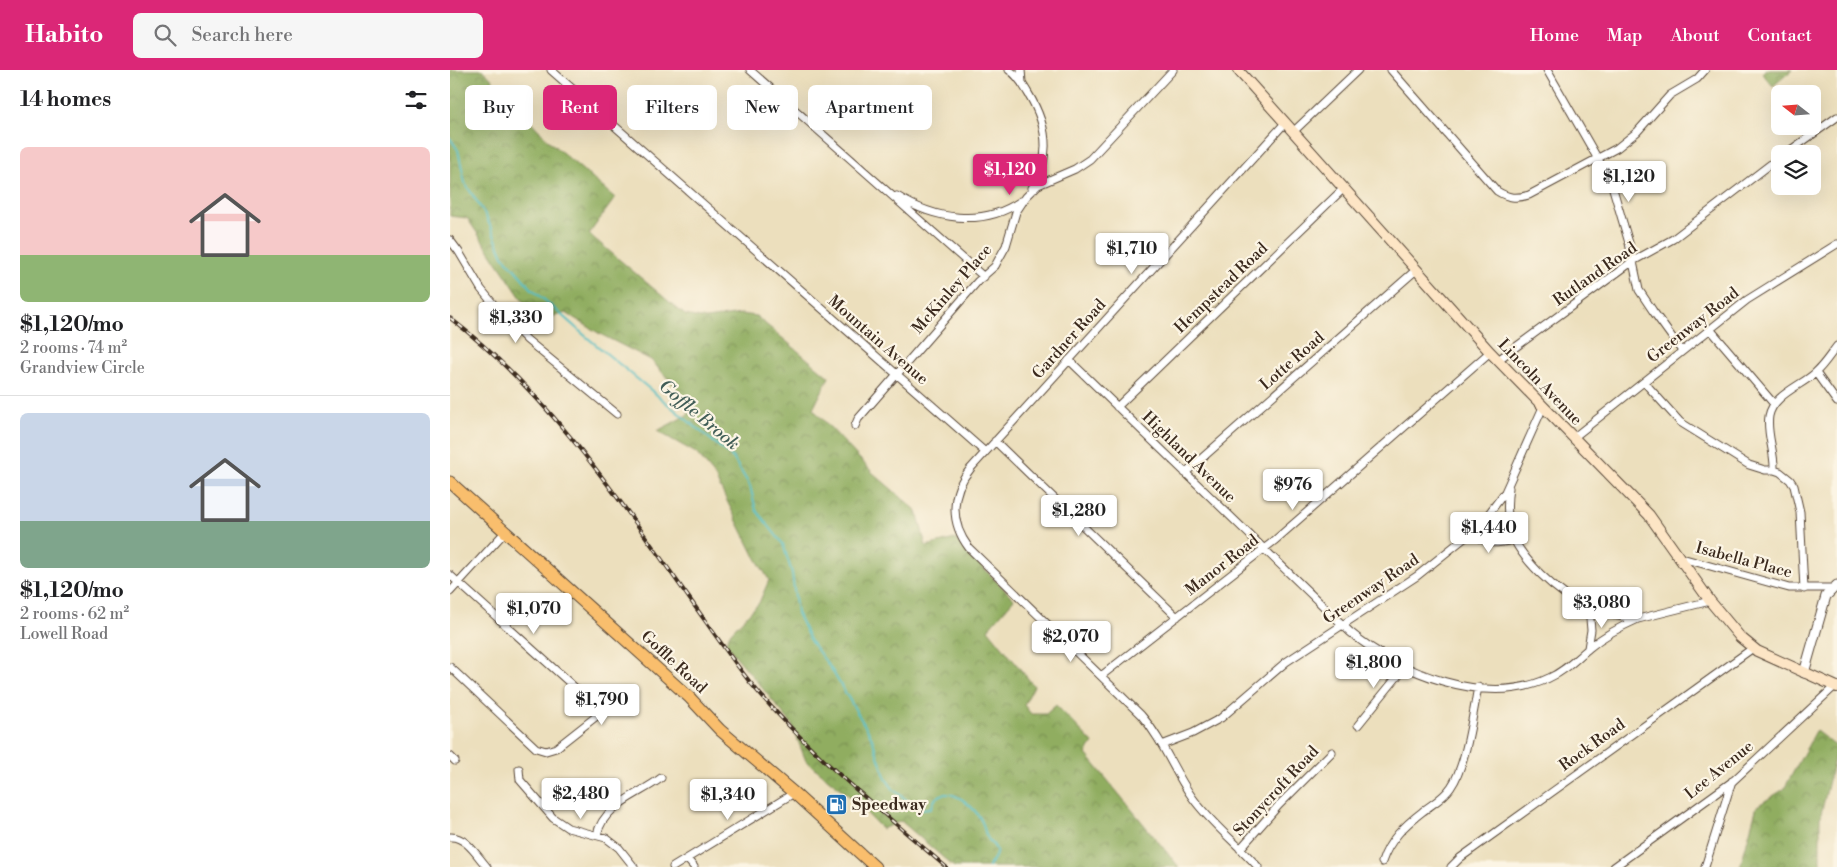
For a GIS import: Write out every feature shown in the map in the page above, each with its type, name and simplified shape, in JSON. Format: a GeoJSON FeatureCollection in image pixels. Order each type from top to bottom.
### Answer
{"type":"FeatureCollection","features":[{"type":"Feature","properties":{"kind":"main road","name":"Lincoln Avenue"},"geometry":{"type":"LineString","coordinates":[[1238,70],[1490,352],[1648,516],[1710,601],[1740,638],[1753,648],[1836,687]]}},
{"type":"Feature","properties":{"kind":"main road","name":"Goffle Road"},"geometry":{"type":"LineString","coordinates":[[450,482],[690,698],[720,730],[794,793],[875,867]]}},
{"type":"Feature","properties":{"kind":"street","name":"Mountain Avenue"},"geometry":{"type":"LineString","coordinates":[[551,70],[985,452]]}},
{"type":"Feature","properties":{"kind":"street"},"geometry":{"type":"LineString","coordinates":[[750,70],[984,276]]}},
{"type":"Feature","properties":{"kind":"street"},"geometry":{"type":"LineString","coordinates":[[879,185],[920,208],[935,213],[969,218],[984,217],[1008,209],[1026,197],[1036,183],[1042,169],[1045,157],[1045,138],[1038,110],[1022,83],[1008,70]]}},
{"type":"Feature","properties":{"kind":"street"},"geometry":{"type":"LineString","coordinates":[[1020,70],[1022,83]]}},
{"type":"Feature","properties":{"kind":"street","name":"McKinley Place"},"geometry":{"type":"LineString","coordinates":[[855,426],[858,419],[896,374],[978,281],[995,266],[1006,246],[1016,212],[1026,197],[1038,185],[1075,169],[1096,154],[1173,70]]}},
{"type":"Feature","properties":{"kind":"street"},"geometry":{"type":"LineString","coordinates":[[1293,132],[1358,70]]}},
{"type":"Feature","properties":{"kind":"street"},"geometry":{"type":"LineString","coordinates":[[1391,70],[1497,191],[1503,195],[1515,198],[1529,195],[1599,158],[1628,140],[1670,95],[1693,82],[1705,70]]}},
{"type":"Feature","properties":{"kind":"street"},"geometry":{"type":"LineString","coordinates":[[1548,70],[1611,182],[1640,290],[1682,352]]}},
{"type":"Feature","properties":{"kind":"street"},"geometry":{"type":"LineString","coordinates":[[1798,145],[1837,117]]}},
{"type":"Feature","properties":{"kind":"street","name":"Gardner Road"},"geometry":{"type":"LineString","coordinates":[[995,441],[1285,123]]}},
{"type":"Feature","properties":{"kind":"street","name":"Rutland Road"},"geometry":{"type":"LineString","coordinates":[[1498,360],[1633,261],[1673,239],[1771,165]]}},
{"type":"Feature","properties":{"kind":"street","name":"Hempstead Road"},"geometry":{"type":"LineString","coordinates":[[1117,407],[1343,189]]}},
{"type":"Feature","properties":{"kind":"street"},"geometry":{"type":"LineString","coordinates":[[450,240],[481,289],[504,317],[527,340],[618,414]]}},
{"type":"Feature","properties":{"kind":"street","name":"Greenway Road"},"geometry":{"type":"LineString","coordinates":[[1573,438],[1747,300],[1837,244]]}},
{"type":"Feature","properties":{"kind":"street","name":"Lotte Road"},"geometry":{"type":"LineString","coordinates":[[1185,473],[1416,270]]}},
{"type":"Feature","properties":{"kind":"street"},"geometry":{"type":"LineString","coordinates":[[1710,329],[1774,404]]}},
{"type":"Feature","properties":{"kind":"street"},"geometry":{"type":"LineString","coordinates":[[1774,470],[1774,452],[1768,423],[1774,404],[1816,373],[1837,346]]}},
{"type":"Feature","properties":{"kind":"street","name":"Manor Road"},"geometry":{"type":"LineString","coordinates":[[1101,676],[1264,549],[1490,352]]}},
{"type":"Feature","properties":{"kind":"street","name":"Highland Avenue"},"geometry":{"type":"LineString","coordinates":[[1069,360],[1343,625],[1371,648],[1405,667],[1448,682],[1478,687],[1501,689],[1535,684],[1563,670],[1588,648],[1613,631],[1638,619],[1710,601]]}},
{"type":"Feature","properties":{"kind":"street"},"geometry":{"type":"LineString","coordinates":[[1816,373],[1837,402]]}},
{"type":"Feature","properties":{"kind":"street"},"geometry":{"type":"LineString","coordinates":[[1644,382],[1680,422],[1749,466],[1780,472],[1790,480],[1797,498],[1800,521],[1804,589]]}},
{"type":"Feature","properties":{"kind":"street","name":"Greenway Road"},"geometry":{"type":"LineString","coordinates":[[1162,745],[1193,733],[1220,718],[1286,662],[1418,576],[1472,532],[1496,505],[1512,477],[1543,408]]}},
{"type":"Feature","properties":{"kind":"street"},"geometry":{"type":"LineString","coordinates":[[1177,617],[995,441],[965,476],[956,495],[955,512],[962,536],[969,548],[1146,721],[1157,735],[1192,798],[1217,827],[1258,867]]}},
{"type":"Feature","properties":{"kind":"street"},"geometry":{"type":"LineString","coordinates":[[1512,477],[1509,489],[1508,513],[1510,527],[1514,540],[1526,557],[1544,577],[1568,596],[1589,608],[1619,617],[1638,619]]}},
{"type":"Feature","properties":{"kind":"street"},"geometry":{"type":"LineString","coordinates":[[450,592],[505,532]]}},
{"type":"Feature","properties":{"kind":"street"},"geometry":{"type":"LineString","coordinates":[[1472,532],[1483,541],[1493,544],[1514,540]]}},
{"type":"Feature","properties":{"kind":"street","name":"Isabella Place"},"geometry":{"type":"LineString","coordinates":[[1678,557],[1789,588],[1835,587]]}},
{"type":"Feature","properties":{"kind":"street"},"geometry":{"type":"LineString","coordinates":[[450,575],[602,712]]}},
{"type":"Feature","properties":{"kind":"street"},"geometry":{"type":"LineString","coordinates":[[1804,673],[1826,596],[1835,587]]}},
{"type":"Feature","properties":{"kind":"street"},"geometry":{"type":"LineString","coordinates":[[1588,648],[1591,630],[1589,608]]}},
{"type":"Feature","properties":{"kind":"street","name":"Rock Road"},"geometry":{"type":"LineString","coordinates":[[1451,867],[1460,858],[1753,648]]}},
{"type":"Feature","properties":{"kind":"street"},"geometry":{"type":"LineString","coordinates":[[450,667],[536,748],[546,751],[558,746],[631,688]]}},
{"type":"Feature","properties":{"kind":"street"},"geometry":{"type":"LineString","coordinates":[[1358,726],[1405,667]]}},
{"type":"Feature","properties":{"kind":"street"},"geometry":{"type":"LineString","coordinates":[[1382,862],[1388,845],[1399,833],[1422,812],[1445,795],[1453,786],[1468,735],[1478,687]]}},
{"type":"Feature","properties":{"kind":"street","name":"Lee Avenue"},"geometry":{"type":"LineString","coordinates":[[1614,867],[1733,780],[1836,687]]}},
{"type":"Feature","properties":{"kind":"street","name":"Stonycroft Road"},"geometry":{"type":"LineString","coordinates":[[1240,850],[1279,804],[1332,752]]}},
{"type":"Feature","properties":{"kind":"street"},"geometry":{"type":"LineString","coordinates":[[519,769],[520,780],[523,785],[553,818],[568,828],[597,835],[613,842],[634,867]]}},
{"type":"Feature","properties":{"kind":"street"},"geometry":{"type":"LineString","coordinates":[[597,835],[601,821],[610,811],[661,778]]}},
{"type":"Feature","properties":{"kind":"street"},"geometry":{"type":"LineString","coordinates":[[1705,867],[1733,780]]}},
{"type":"Feature","properties":{"kind":"street"},"geometry":{"type":"LineString","coordinates":[[673,867],[794,793]]}},
{"type":"Feature","properties":{"kind":"street"},"geometry":{"type":"LineString","coordinates":[[450,837],[457,837],[463,840],[487,867]]}},
{"type":"Feature","properties":{"kind":"street"},"geometry":{"type":"LineString","coordinates":[[687,859],[694,867]]}},
{"type":"Feature","properties":{"kind":"green space"},"geometry":{"type":"Polygon","coordinates":[[[450,70],[483,70],[497,85],[465,85],[465,130],[533,130],[533,124],[549,141],[615,198],[589,234],[685,315],[706,319],[741,314],[756,316],[829,377],[813,409],[873,473],[917,511],[926,546],[955,539],[1014,599],[988,629],[1034,686],[1024,705],[1031,714],[1046,714],[1056,705],[1093,743],[1086,754],[1179,867],[954,867],[901,821],[882,829],[852,798],[806,761],[791,723],[725,643],[731,632],[759,603],[769,580],[754,555],[713,473],[696,453],[657,431],[689,414],[688,401],[651,360],[600,334],[566,313],[538,323],[467,218],[450,216],[450,70]]]}},
{"type":"Feature","properties":{"kind":"green space"},"geometry":{"type":"Polygon","coordinates":[[[1765,70],[1792,70],[1774,85],[1762,73],[1765,70]]]}},
{"type":"Feature","properties":{"kind":"green space"},"geometry":{"type":"Polygon","coordinates":[[[1816,731],[1837,747],[1820,818],[1820,867],[1740,867],[1757,806],[1784,789],[1816,731]]]}},
{"type":"Feature","properties":{"kind":"waterway","name":"Goffle Brook"},"geometry":{"type":"LineString","coordinates":[[450,138],[458,150],[465,183],[486,216],[503,256],[532,289],[583,334],[733,458],[750,486],[756,510],[783,544],[792,573],[797,613],[811,642],[830,667],[871,736],[886,779],[894,790],[918,809],[931,808],[936,798],[949,794],[956,796],[969,805],[979,816],[986,835],[996,850],[989,867]]}},
{"type":"Feature","properties":{"kind":"railway"},"geometry":{"type":"LineString","coordinates":[[450,318],[486,348],[519,380],[580,449],[636,523],[734,661],[771,707],[843,778],[946,867]]}},
{"type":"Feature","properties":{"kind":"place","name":"Speedway"},"geometry":{"type":"Point","coordinates":[836,805]}}]}
